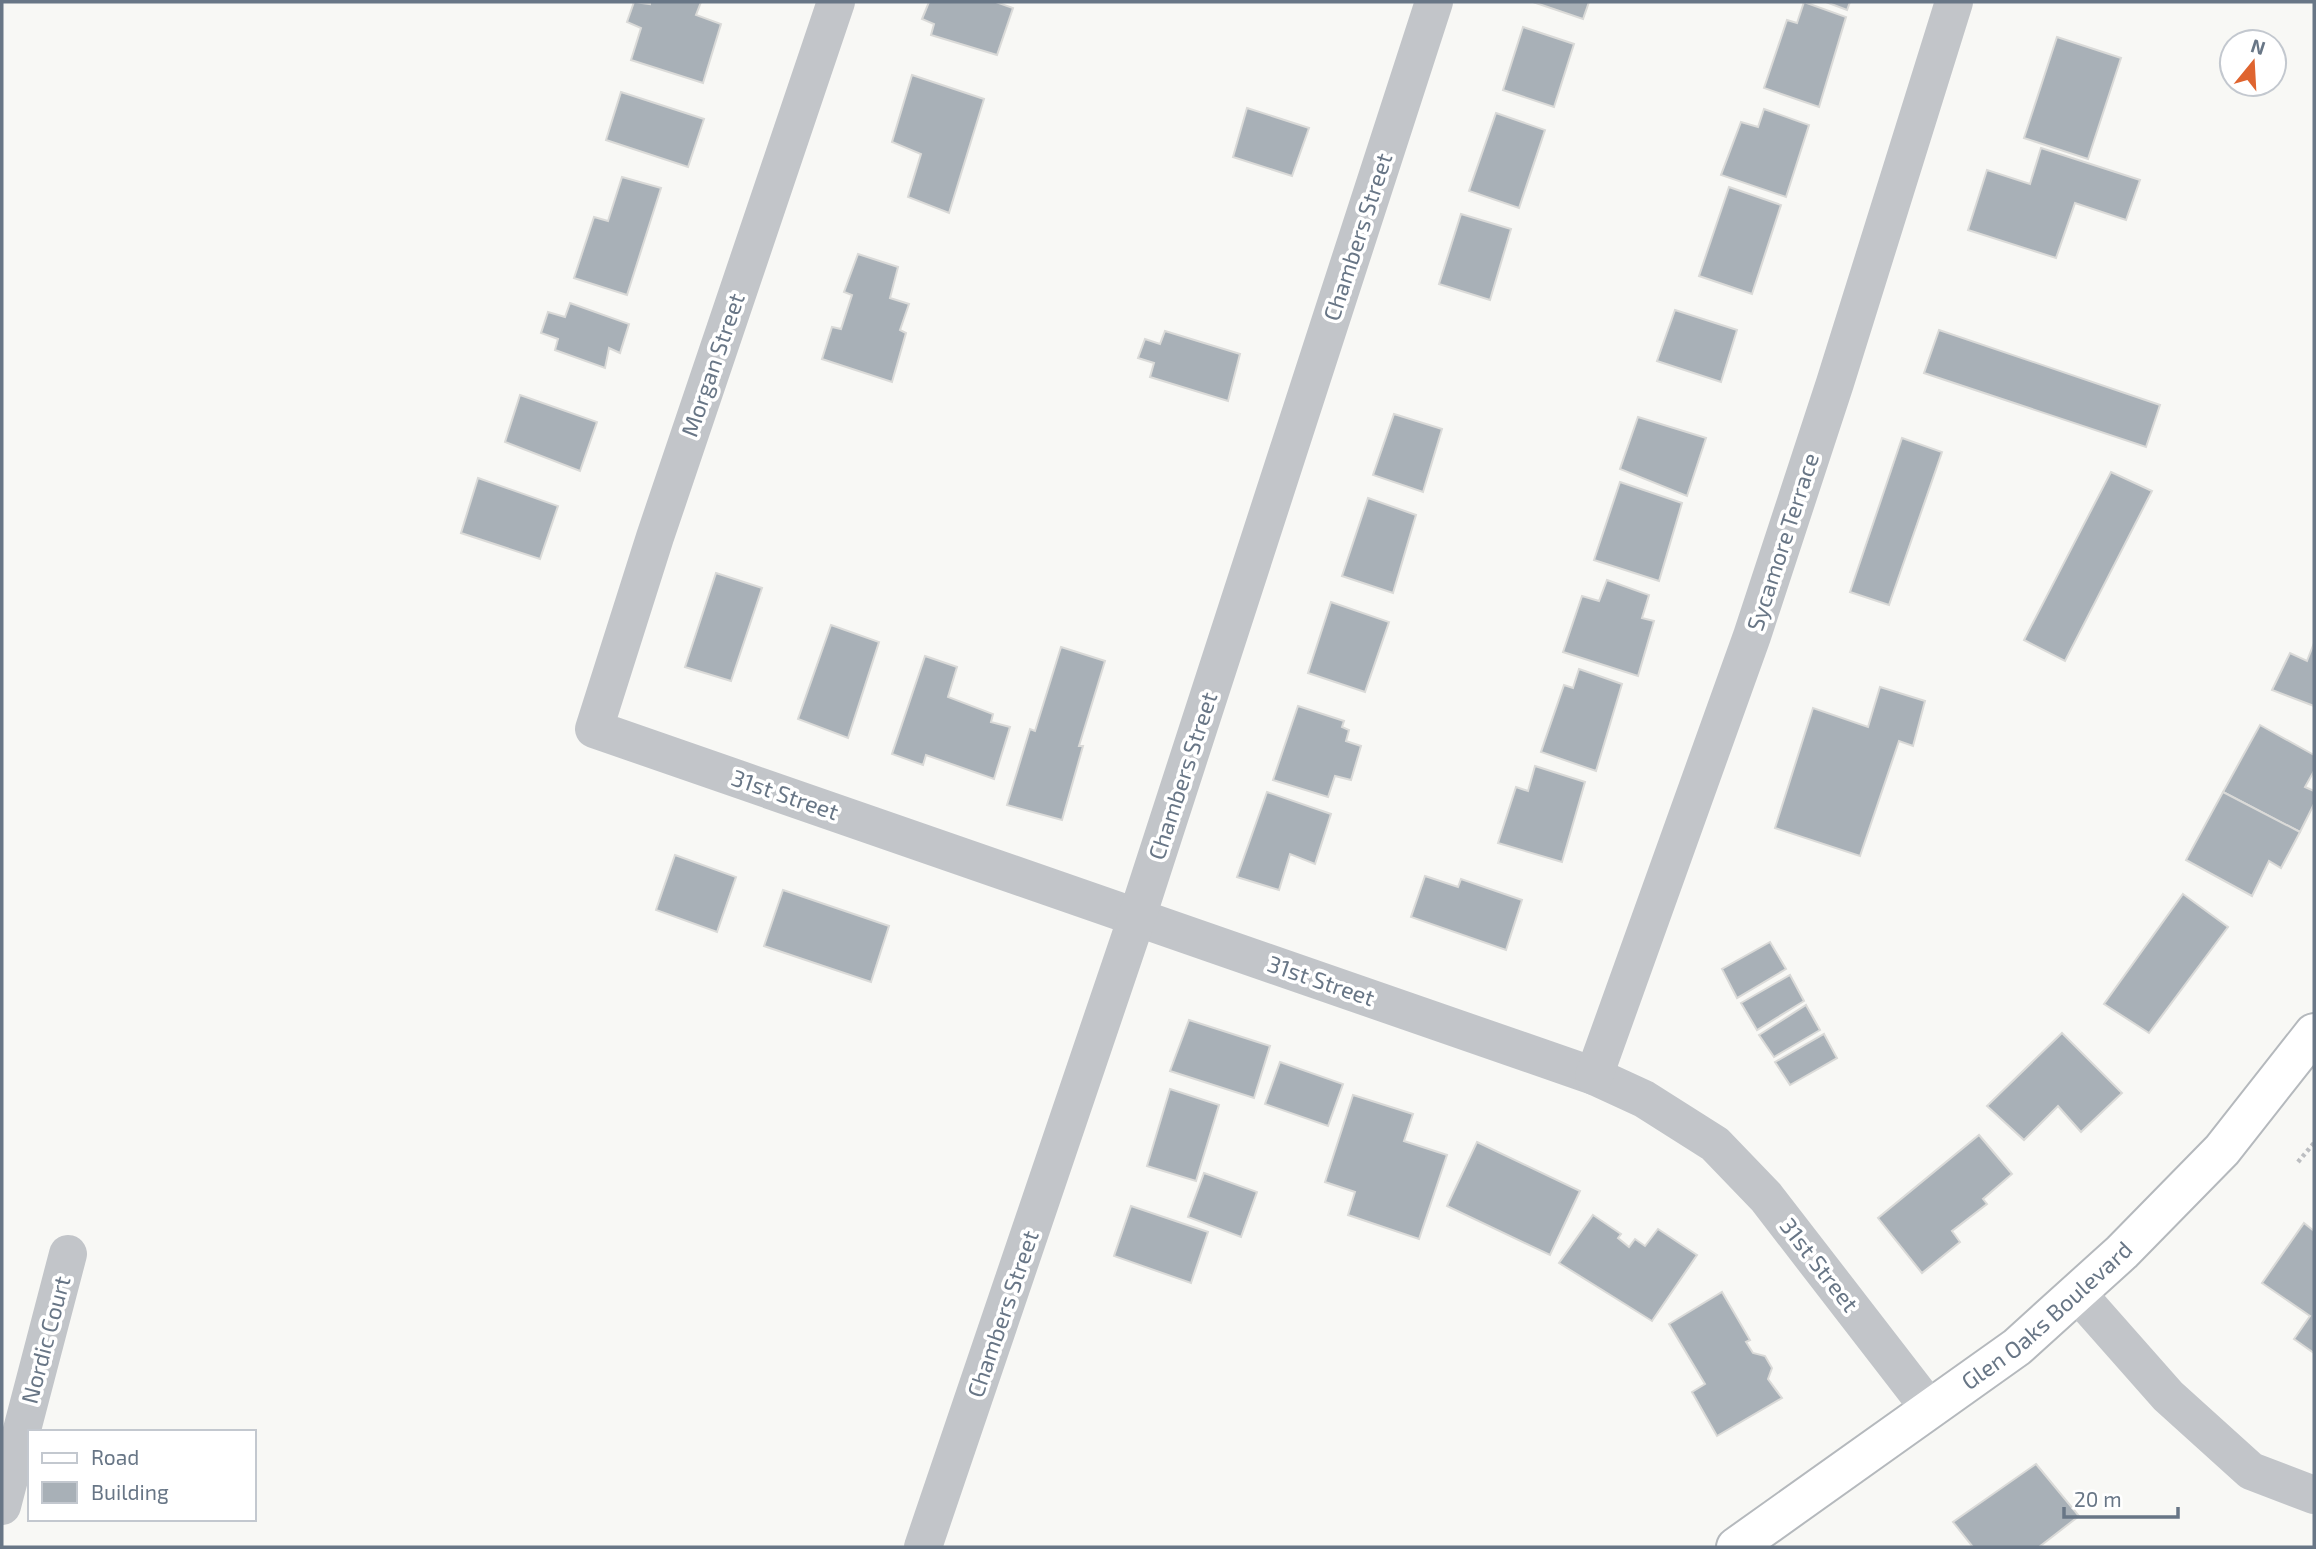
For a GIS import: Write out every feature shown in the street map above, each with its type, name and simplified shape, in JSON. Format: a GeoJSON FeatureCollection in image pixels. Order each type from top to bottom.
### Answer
{"type":"FeatureCollection","features":[{"type":"Feature","properties":{"kind":"main road","name":"Glen Oaks Boulevard"},"geometry":{"type":"LineString","coordinates":[[1736,1547],[2017,1347],[2122,1252],[2222,1150],[2314,1033]]}},
{"type":"Feature","properties":{"kind":"street","name":"Morgan Street"},"geometry":{"type":"LineString","coordinates":[[594,729],[655,537],[835,2]]}},
{"type":"Feature","properties":{"kind":"street","name":"Chambers Street"},"geometry":{"type":"LineString","coordinates":[[923,1547],[1137,917],[1434,2]]}},
{"type":"Feature","properties":{"kind":"street","name":"Sycamore Terrace"},"geometry":{"type":"LineString","coordinates":[[1594,1076],[1752,636],[1835,383],[1954,2]]}},
{"type":"Feature","properties":{"kind":"street","name":"31st Street"},"geometry":{"type":"LineString","coordinates":[[594,729],[1594,1076],[1644,1099],[1715,1144],[1766,1197],[1929,1409]]}},
{"type":"Feature","properties":{"kind":"street","name":"Nordic Court"},"geometry":{"type":"LineString","coordinates":[[2,1506],[68,1254]]}},
{"type":"Feature","properties":{"kind":"street"},"geometry":{"type":"LineString","coordinates":[[2077,1293],[2168,1396],[2251,1471],[2314,1495]]}},
{"type":"Feature","properties":{"kind":"path"},"geometry":{"type":"LineString","coordinates":[[2298,1162],[2314,1143]]}},
{"type":"Feature","properties":{"kind":"building"},"geometry":{"type":"Polygon","coordinates":[[[634,2],[701,2],[696,15],[721,24],[703,83],[631,60],[641,28],[627,22],[634,2]]]}},
{"type":"Feature","properties":{"kind":"building"},"geometry":{"type":"Polygon","coordinates":[[[929,2],[996,2],[1013,8],[997,55],[931,35],[934,24],[922,19],[929,2]]]}},
{"type":"Feature","properties":{"kind":"building"},"geometry":{"type":"Polygon","coordinates":[[[1533,2],[1589,2],[1583,19],[1533,2]]]}},
{"type":"Feature","properties":{"kind":"building"},"geometry":{"type":"Polygon","coordinates":[[[1804,2],[1846,17],[1819,107],[1764,88],[1787,20],[1797,23],[1804,2]]]}},
{"type":"Feature","properties":{"kind":"building"},"geometry":{"type":"Polygon","coordinates":[[[1826,2],[1850,2],[1847,10],[1826,2]]]}},
{"type":"Feature","properties":{"kind":"building"},"geometry":{"type":"Polygon","coordinates":[[[1523,27],[1574,44],[1554,107],[1503,90],[1523,27]]]}},
{"type":"Feature","properties":{"kind":"building"},"geometry":{"type":"Polygon","coordinates":[[[2057,37],[2121,58],[2088,159],[2024,138],[2057,37]]]}},
{"type":"Feature","properties":{"kind":"building"},"geometry":{"type":"Polygon","coordinates":[[[912,75],[984,99],[949,213],[908,197],[921,154],[892,142],[912,75]]]}},
{"type":"Feature","properties":{"kind":"building"},"geometry":{"type":"Polygon","coordinates":[[[621,92],[704,119],[688,167],[606,140],[621,92]]]}},
{"type":"Feature","properties":{"kind":"building"},"geometry":{"type":"Polygon","coordinates":[[[1247,108],[1309,128],[1292,176],[1233,157],[1247,108]]]}},
{"type":"Feature","properties":{"kind":"building"},"geometry":{"type":"Polygon","coordinates":[[[1764,109],[1809,125],[1786,197],[1721,175],[1741,122],[1758,127],[1764,109]]]}},
{"type":"Feature","properties":{"kind":"building"},"geometry":{"type":"Polygon","coordinates":[[[1496,113],[1545,130],[1519,208],[1469,191],[1496,113]]]}},
{"type":"Feature","properties":{"kind":"building"},"geometry":{"type":"Polygon","coordinates":[[[2041,148],[2140,180],[2126,220],[2075,203],[2056,258],[1968,230],[1987,170],[2030,184],[2041,148]]]}},
{"type":"Feature","properties":{"kind":"building"},"geometry":{"type":"Polygon","coordinates":[[[622,177],[661,188],[627,295],[574,278],[594,217],[608,221],[622,177]]]}},
{"type":"Feature","properties":{"kind":"building"},"geometry":{"type":"Polygon","coordinates":[[[1729,187],[1781,205],[1752,294],[1699,276],[1729,187]]]}},
{"type":"Feature","properties":{"kind":"building"},"geometry":{"type":"Polygon","coordinates":[[[1461,214],[1511,229],[1490,300],[1439,284],[1461,214]]]}},
{"type":"Feature","properties":{"kind":"building"},"geometry":{"type":"Polygon","coordinates":[[[858,254],[898,267],[890,298],[909,304],[900,330],[906,333],[892,382],[822,359],[832,327],[841,329],[852,295],[844,292],[858,254]]]}},
{"type":"Feature","properties":{"kind":"building"},"geometry":{"type":"Polygon","coordinates":[[[570,303],[629,324],[620,353],[609,348],[605,368],[555,350],[558,339],[541,333],[548,312],[565,317],[570,303]]]}},
{"type":"Feature","properties":{"kind":"building"},"geometry":{"type":"Polygon","coordinates":[[[1675,310],[1737,330],[1721,382],[1657,361],[1675,310]]]}},
{"type":"Feature","properties":{"kind":"building"},"geometry":{"type":"Polygon","coordinates":[[[1939,330],[2160,405],[2146,447],[1924,373],[1939,330]]]}},
{"type":"Feature","properties":{"kind":"building"},"geometry":{"type":"Polygon","coordinates":[[[1165,331],[1240,354],[1228,401],[1150,377],[1154,363],[1138,358],[1145,339],[1160,344],[1165,331]]]}},
{"type":"Feature","properties":{"kind":"building"},"geometry":{"type":"Polygon","coordinates":[[[520,395],[597,422],[580,471],[505,442],[520,395]]]}},
{"type":"Feature","properties":{"kind":"building"},"geometry":{"type":"Polygon","coordinates":[[[1394,414],[1442,429],[1423,492],[1373,475],[1394,414]]]}},
{"type":"Feature","properties":{"kind":"building"},"geometry":{"type":"Polygon","coordinates":[[[1638,417],[1706,438],[1687,496],[1620,469],[1638,417]]]}},
{"type":"Feature","properties":{"kind":"building"},"geometry":{"type":"Polygon","coordinates":[[[1902,438],[1942,452],[1889,605],[1850,592],[1902,438]]]}},
{"type":"Feature","properties":{"kind":"building"},"geometry":{"type":"Polygon","coordinates":[[[2111,472],[2152,491],[2065,661],[2024,640],[2111,472]]]}},
{"type":"Feature","properties":{"kind":"building"},"geometry":{"type":"Polygon","coordinates":[[[478,478],[558,506],[540,559],[461,533],[478,478]]]}},
{"type":"Feature","properties":{"kind":"building"},"geometry":{"type":"Polygon","coordinates":[[[1620,482],[1682,503],[1659,581],[1594,560],[1620,482]]]}},
{"type":"Feature","properties":{"kind":"building"},"geometry":{"type":"Polygon","coordinates":[[[1368,498],[1416,515],[1393,593],[1342,576],[1368,498]]]}},
{"type":"Feature","properties":{"kind":"building"},"geometry":{"type":"Polygon","coordinates":[[[716,573],[762,588],[731,681],[685,667],[716,573]]]}},
{"type":"Feature","properties":{"kind":"building"},"geometry":{"type":"Polygon","coordinates":[[[1607,580],[1649,595],[1642,618],[1654,621],[1638,676],[1563,652],[1582,596],[1599,601],[1607,580]]]}},
{"type":"Feature","properties":{"kind":"building"},"geometry":{"type":"Polygon","coordinates":[[[1331,602],[1389,622],[1365,692],[1308,673],[1331,602]]]}},
{"type":"Feature","properties":{"kind":"building"},"geometry":{"type":"Polygon","coordinates":[[[831,625],[879,642],[848,738],[798,719],[831,625]]]}},
{"type":"Feature","properties":{"kind":"building"},"geometry":{"type":"Polygon","coordinates":[[[2314,643],[2314,706],[2272,690],[2290,653],[2307,661],[2314,643]]]}},
{"type":"Feature","properties":{"kind":"building"},"geometry":{"type":"Polygon","coordinates":[[[1061,647],[1105,661],[1079,746],[1083,746],[1062,820],[1007,805],[1030,729],[1035,731],[1061,647]]]}},
{"type":"Feature","properties":{"kind":"building"},"geometry":{"type":"Polygon","coordinates":[[[925,656],[957,667],[948,697],[993,714],[991,722],[1010,727],[994,779],[926,755],[923,765],[892,754],[925,656]]]}},
{"type":"Feature","properties":{"kind":"building"},"geometry":{"type":"Polygon","coordinates":[[[1579,669],[1622,684],[1596,771],[1541,752],[1564,685],[1573,688],[1579,669]]]}},
{"type":"Feature","properties":{"kind":"building"},"geometry":{"type":"Polygon","coordinates":[[[1880,687],[1925,701],[1913,746],[1899,741],[1860,856],[1775,828],[1813,708],[1868,727],[1880,687]]]}},
{"type":"Feature","properties":{"kind":"building"},"geometry":{"type":"Polygon","coordinates":[[[1298,706],[1344,721],[1342,727],[1349,730],[1346,741],[1361,746],[1351,780],[1335,776],[1328,797],[1273,780],[1298,706]]]}},
{"type":"Feature","properties":{"kind":"building"},"geometry":{"type":"Polygon","coordinates":[[[2260,725],[2314,755],[2314,771],[2305,787],[2314,791],[2314,804],[2300,832],[2223,792],[2260,725]]]}},
{"type":"Feature","properties":{"kind":"building"},"geometry":{"type":"Polygon","coordinates":[[[1535,766],[1585,782],[1562,862],[1498,843],[1516,787],[1528,791],[1535,766]]]}},
{"type":"Feature","properties":{"kind":"building"},"geometry":{"type":"Polygon","coordinates":[[[1267,792],[1331,814],[1315,864],[1290,854],[1279,890],[1237,877],[1267,792]]]}},
{"type":"Feature","properties":{"kind":"building"},"geometry":{"type":"Polygon","coordinates":[[[2223,792],[2300,832],[2281,868],[2269,861],[2252,896],[2186,860],[2223,792]]]}},
{"type":"Feature","properties":{"kind":"building"},"geometry":{"type":"Polygon","coordinates":[[[675,855],[736,877],[717,932],[656,910],[675,855]]]}},
{"type":"Feature","properties":{"kind":"building"},"geometry":{"type":"Polygon","coordinates":[[[1425,876],[1458,887],[1461,879],[1522,900],[1506,950],[1411,917],[1425,876]]]}},
{"type":"Feature","properties":{"kind":"building"},"geometry":{"type":"Polygon","coordinates":[[[783,890],[889,926],[871,982],[764,946],[783,890]]]}},
{"type":"Feature","properties":{"kind":"building"},"geometry":{"type":"Polygon","coordinates":[[[2183,894],[2228,927],[2149,1033],[2104,1004],[2183,894]]]}},
{"type":"Feature","properties":{"kind":"building"},"geometry":{"type":"Polygon","coordinates":[[[1770,942],[1786,969],[1737,998],[1722,969],[1770,942]]]}},
{"type":"Feature","properties":{"kind":"building"},"geometry":{"type":"Polygon","coordinates":[[[1790,975],[1804,1001],[1757,1030],[1741,1003],[1790,975]]]}},
{"type":"Feature","properties":{"kind":"building"},"geometry":{"type":"Polygon","coordinates":[[[1806,1005],[1820,1030],[1774,1057],[1759,1035],[1806,1005]]]}},
{"type":"Feature","properties":{"kind":"building"},"geometry":{"type":"Polygon","coordinates":[[[1189,1020],[1270,1046],[1254,1098],[1170,1071],[1189,1020]]]}},
{"type":"Feature","properties":{"kind":"building"},"geometry":{"type":"Polygon","coordinates":[[[2062,1033],[2122,1093],[2081,1132],[2058,1106],[2024,1140],[1987,1106],[2062,1033]]]}},
{"type":"Feature","properties":{"kind":"building"},"geometry":{"type":"Polygon","coordinates":[[[1824,1034],[1837,1058],[1790,1085],[1775,1062],[1824,1034]]]}},
{"type":"Feature","properties":{"kind":"building"},"geometry":{"type":"Polygon","coordinates":[[[1280,1062],[1343,1084],[1328,1126],[1265,1104],[1280,1062]]]}},
{"type":"Feature","properties":{"kind":"building"},"geometry":{"type":"Polygon","coordinates":[[[1170,1089],[1219,1105],[1196,1181],[1147,1166],[1170,1089]]]}},
{"type":"Feature","properties":{"kind":"building"},"geometry":{"type":"Polygon","coordinates":[[[1353,1095],[1413,1114],[1404,1141],[1447,1155],[1419,1239],[1348,1215],[1355,1192],[1325,1182],[1353,1095]]]}},
{"type":"Feature","properties":{"kind":"building"},"geometry":{"type":"Polygon","coordinates":[[[1979,1135],[2012,1174],[1983,1199],[1987,1204],[1952,1231],[1960,1242],[1922,1273],[1878,1218],[1979,1135]]]}},
{"type":"Feature","properties":{"kind":"building"},"geometry":{"type":"Polygon","coordinates":[[[1477,1142],[1580,1191],[1550,1255],[1447,1206],[1477,1142]]]}},
{"type":"Feature","properties":{"kind":"building"},"geometry":{"type":"Polygon","coordinates":[[[1204,1173],[1257,1192],[1241,1237],[1188,1217],[1204,1173]]]}},
{"type":"Feature","properties":{"kind":"building"},"geometry":{"type":"Polygon","coordinates":[[[1131,1206],[1208,1232],[1191,1283],[1114,1256],[1131,1206]]]}},
{"type":"Feature","properties":{"kind":"building"},"geometry":{"type":"Polygon","coordinates":[[[1593,1215],[1621,1234],[1618,1238],[1629,1247],[1635,1239],[1645,1246],[1658,1229],[1697,1255],[1652,1321],[1559,1263],[1593,1215]]]}},
{"type":"Feature","properties":{"kind":"building"},"geometry":{"type":"Polygon","coordinates":[[[2304,1223],[2314,1231],[2314,1353],[2294,1339],[2310,1316],[2262,1283],[2304,1223]]]}},
{"type":"Feature","properties":{"kind":"building"},"geometry":{"type":"Polygon","coordinates":[[[1722,1292],[1750,1340],[1746,1342],[1753,1353],[1765,1356],[1772,1368],[1768,1379],[1782,1398],[1717,1436],[1692,1392],[1705,1384],[1669,1324],[1722,1292]]]}},
{"type":"Feature","properties":{"kind":"building"},"geometry":{"type":"Polygon","coordinates":[[[2036,1464],[2079,1516],[2039,1547],[1973,1547],[1953,1522],[2036,1464]]]}}]}
